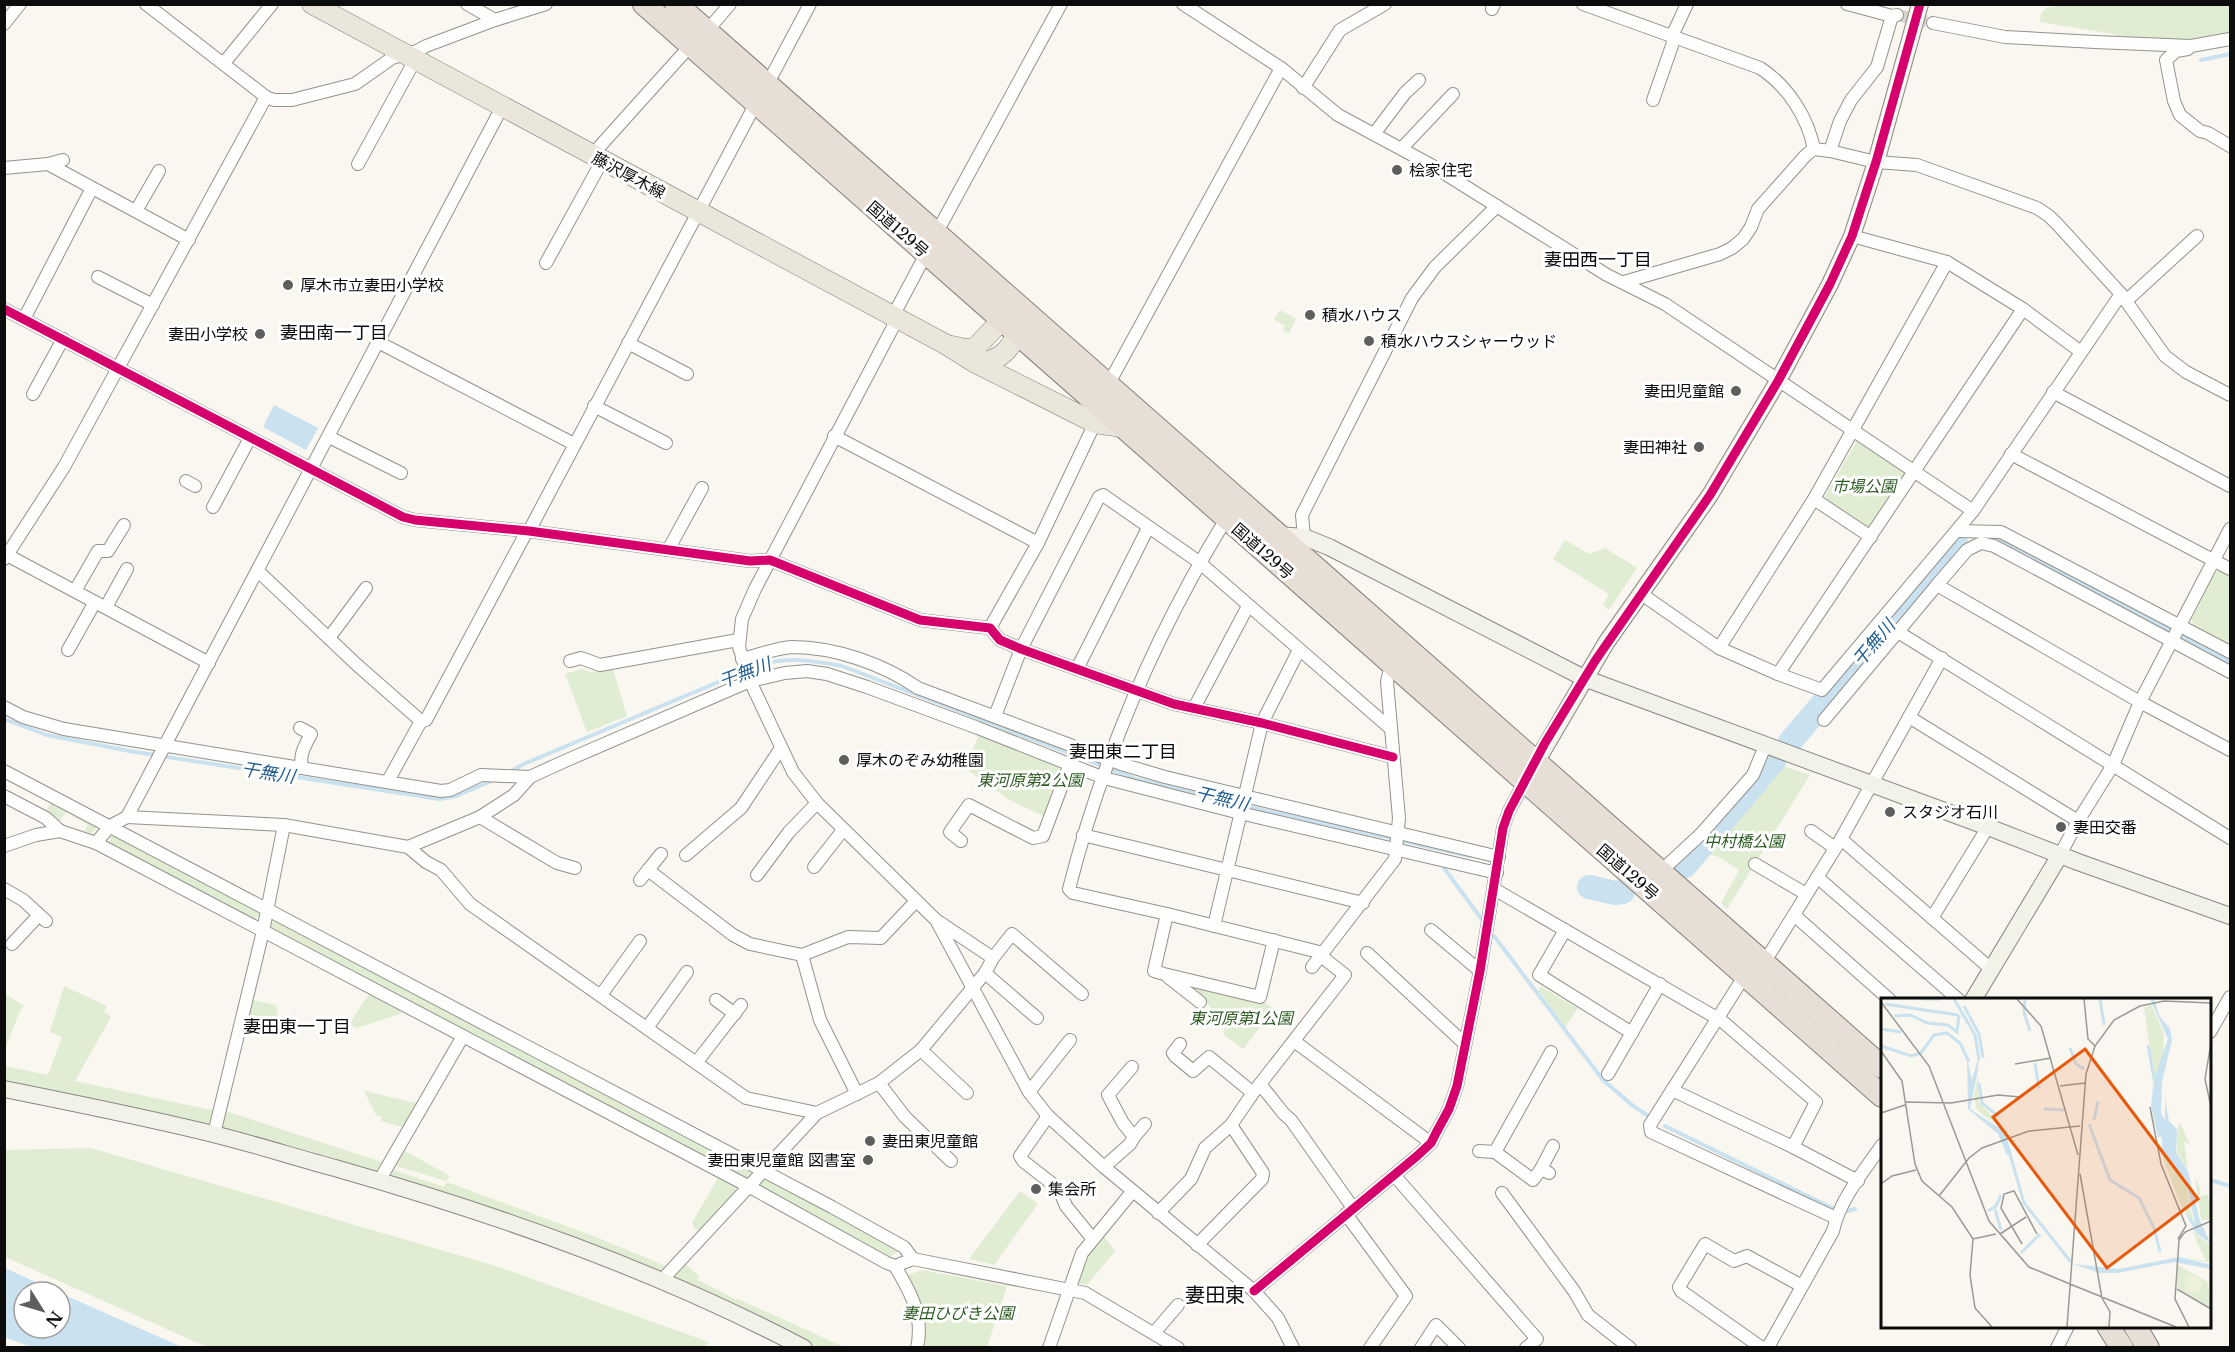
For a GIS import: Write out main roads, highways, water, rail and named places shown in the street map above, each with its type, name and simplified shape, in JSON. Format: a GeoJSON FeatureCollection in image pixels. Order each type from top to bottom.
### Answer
{"type":"FeatureCollection","features":[{"type":"Feature","properties":{"kind":"highway","name":"国道129号"},"geometry":{"type":"LineString","coordinates":[[644,4],[699,39],[931,244],[1010,327],[1391,664],[1660,872],[1881,1066]]}},
{"type":"Feature","properties":{"kind":"highway","name":"国道129号"},"geometry":{"type":"LineString","coordinates":[[676,4],[699,39]]}},
{"type":"Feature","properties":{"kind":"highway","name":"国道129号"},"geometry":{"type":"LineString","coordinates":[[931,244],[1023,310],[1278,535],[1745,975],[1881,1095]]}},
{"type":"Feature","properties":{"kind":"highway"},"geometry":{"type":"LineString","coordinates":[[2109,1328],[2122,1347]]}},
{"type":"Feature","properties":{"kind":"highway"},"geometry":{"type":"LineString","coordinates":[[2136,1328],[2148,1347]]}},
{"type":"Feature","properties":{"kind":"main road","name":"藤沢厚木線"},"geometry":{"type":"LineString","coordinates":[[312,4],[947,345],[974,362],[991,362],[999,357],[1010,327],[1023,310]]}},
{"type":"Feature","properties":{"kind":"main road","name":"藤沢厚木線"},"geometry":{"type":"LineString","coordinates":[[947,345],[965,349],[975,348],[1010,327]]}},
{"type":"Feature","properties":{"kind":"main road"},"geometry":{"type":"LineString","coordinates":[[974,362],[1095,423],[1122,427]]}},
{"type":"Feature","properties":{"kind":"water"},"geometry":{"type":"Polygon","coordinates":[[[274,405],[318,428],[306,450],[263,427],[274,405]]]}},
{"type":"Feature","properties":{"kind":"water"},"geometry":{"type":"Polygon","coordinates":[[[5,1268],[32,1280],[12,1280],[12,1340],[4,1337],[5,1268]]]}},
{"type":"Feature","properties":{"kind":"water"},"geometry":{"type":"Polygon","coordinates":[[[72,1298],[182,1347],[34,1348],[12,1340],[72,1340],[72,1298]]]}},
{"type":"Feature","properties":{"kind":"waterway"},"geometry":{"type":"LineString","coordinates":[[2201,60],[2230,54]]}},
{"type":"Feature","properties":{"kind":"waterway","name":"干無川"},"geometry":{"type":"LineString","coordinates":[[2005,540],[2163,627]]}},
{"type":"Feature","properties":{"kind":"waterway","name":"干無川"},"geometry":{"type":"LineString","coordinates":[[1790,742],[1957,545]]}},
{"type":"Feature","properties":{"kind":"waterway","name":"干無川"},"geometry":{"type":"LineString","coordinates":[[2188,639],[2230,662]]}},
{"type":"Feature","properties":{"kind":"waterway","name":"干無川"},"geometry":{"type":"LineString","coordinates":[[511,771],[754,667],[776,661],[809,661],[842,666],[1136,779],[1470,856]]}},
{"type":"Feature","properties":{"kind":"waterway","name":"干無川"},"geometry":{"type":"LineString","coordinates":[[4,719],[47,735],[135,752],[439,799],[456,796],[496,779]]}},
{"type":"Feature","properties":{"kind":"waterway","name":"干無川"},"geometry":{"type":"LineString","coordinates":[[1685,866],[1774,761]]}},
{"type":"Feature","properties":{"kind":"waterway"},"geometry":{"type":"LineString","coordinates":[[1444,868],[1483,921]]}},
{"type":"Feature","properties":{"kind":"waterway","name":"干無川"},"geometry":{"type":"LineString","coordinates":[[1589,887],[1615,893],[1623,892]]}},
{"type":"Feature","properties":{"kind":"waterway"},"geometry":{"type":"LineString","coordinates":[[1494,936],[1603,1080],[1647,1115]]}},
{"type":"Feature","properties":{"kind":"waterway"},"geometry":{"type":"LineString","coordinates":[[1665,1126],[1832,1208]]}},
{"type":"Feature","properties":{"kind":"waterway"},"geometry":{"type":"LineString","coordinates":[[2211,1180],[2230,1186]]}},
{"type":"Feature","properties":{"kind":"waterway"},"geometry":{"type":"LineString","coordinates":[[1847,1211],[1855,1209]]}},
{"type":"Feature","properties":{"kind":"tunnel"},"geometry":{"type":"LineString","coordinates":[[1897,15],[1933,23]]}},
{"type":"Feature","properties":{"kind":"place","name":"桧家住宅"},"geometry":{"type":"Point","coordinates":[1397,170]}},
{"type":"Feature","properties":{"kind":"place","name":"厚木市立妻田小学校"},"geometry":{"type":"Point","coordinates":[288,285]}},
{"type":"Feature","properties":{"kind":"place","name":"積水ハウス"},"geometry":{"type":"Point","coordinates":[1310,315]}},
{"type":"Feature","properties":{"kind":"place","name":"妻田小学校"},"geometry":{"type":"Point","coordinates":[260,334]}},
{"type":"Feature","properties":{"kind":"place","name":"積水ハウスシャーウッド"},"geometry":{"type":"Point","coordinates":[1369,341]}},
{"type":"Feature","properties":{"kind":"place","name":"妻田児童館"},"geometry":{"type":"Point","coordinates":[1736,391]}},
{"type":"Feature","properties":{"kind":"place","name":"妻田神社"},"geometry":{"type":"Point","coordinates":[1699,447]}},
{"type":"Feature","properties":{"kind":"place","name":"厚木のぞみ幼稚園"},"geometry":{"type":"Point","coordinates":[844,760]}},
{"type":"Feature","properties":{"kind":"place","name":"スタジオ石川"},"geometry":{"type":"Point","coordinates":[1890,812]}},
{"type":"Feature","properties":{"kind":"place","name":"妻田交番"},"geometry":{"type":"Point","coordinates":[2061,827]}},
{"type":"Feature","properties":{"kind":"place","name":"妻田東児童館"},"geometry":{"type":"Point","coordinates":[870,1141]}},
{"type":"Feature","properties":{"kind":"place","name":"妻田東児童館 図書室"},"geometry":{"type":"Point","coordinates":[868,1160]}},
{"type":"Feature","properties":{"kind":"place","name":"集会所"},"geometry":{"type":"Point","coordinates":[1036,1189]}},
{"type":"Feature","properties":{"kind":"district","name":"妻田西一丁目"},"geometry":{"type":"Point","coordinates":[1598,260]}},
{"type":"Feature","properties":{"kind":"district","name":"妻田南一丁目"},"geometry":{"type":"Point","coordinates":[334,333]}},
{"type":"Feature","properties":{"kind":"district","name":"妻田東二丁目"},"geometry":{"type":"Point","coordinates":[1123,752]}},
{"type":"Feature","properties":{"kind":"district","name":"妻田東一丁目"},"geometry":{"type":"Point","coordinates":[297,1027]}},
{"type":"Feature","properties":{"kind":"district","name":"妻田東"},"geometry":{"type":"Point","coordinates":[1215,1295]}},
{"type":"Feature","properties":{"kind":"park label","name":"市場公園"},"geometry":{"type":"Point","coordinates":[1864,486]}},
{"type":"Feature","properties":{"kind":"park label","name":"東河原第2公園"},"geometry":{"type":"Point","coordinates":[1030,780]}},
{"type":"Feature","properties":{"kind":"park label","name":"中村橋公園"},"geometry":{"type":"Point","coordinates":[1744,841]}},
{"type":"Feature","properties":{"kind":"park label","name":"東河原第1公園"},"geometry":{"type":"Point","coordinates":[1241,1018]}},
{"type":"Feature","properties":{"kind":"park label","name":"妻田ひびき公園"},"geometry":{"type":"Point","coordinates":[958,1313]}}]}
